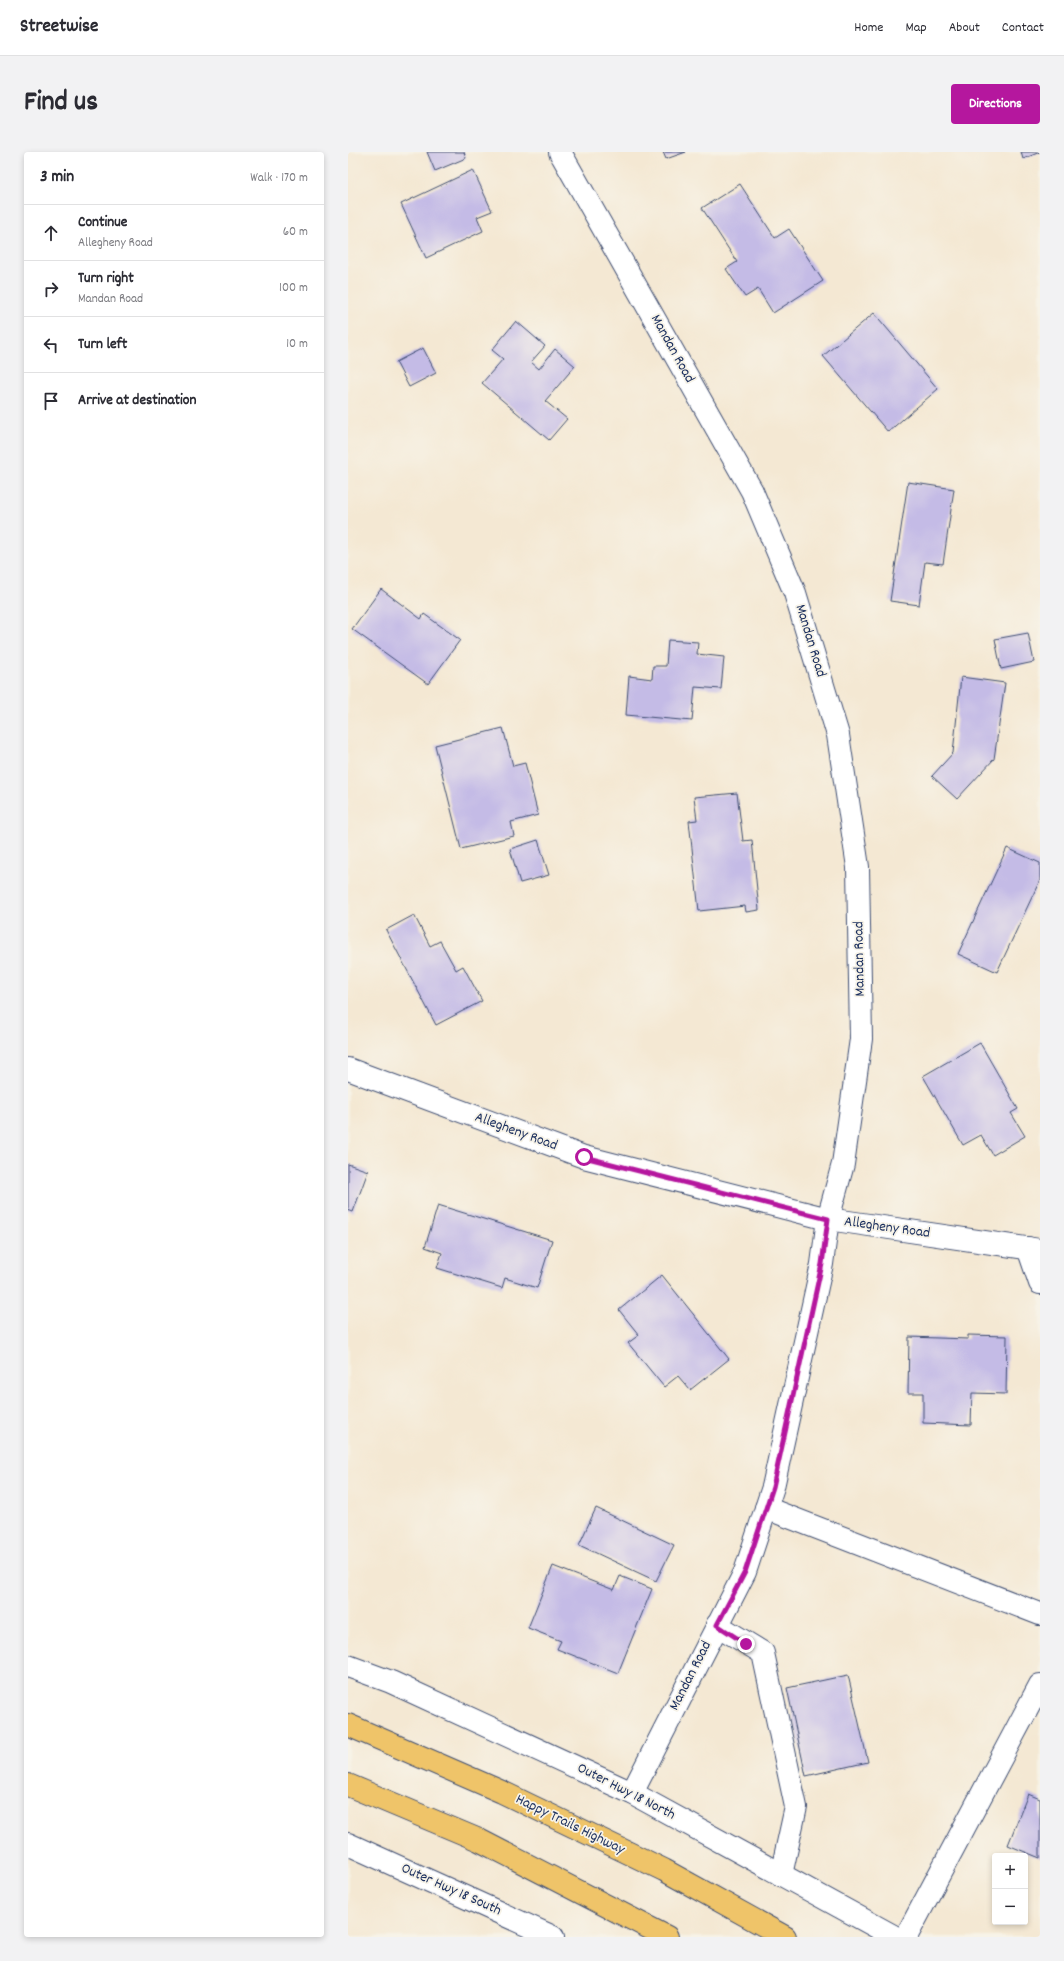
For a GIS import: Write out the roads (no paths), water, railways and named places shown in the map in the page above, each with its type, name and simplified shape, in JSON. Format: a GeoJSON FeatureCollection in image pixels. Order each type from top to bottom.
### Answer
{"type":"FeatureCollection","features":[{"type":"Feature","properties":{"kind":"main road","name":"Happy Trails Highway"},"geometry":{"type":"LineString","coordinates":[[348,1725],[523,1802],[664,1870],[785,1937]]}},
{"type":"Feature","properties":{"kind":"main road"},"geometry":{"type":"LineString","coordinates":[[348,1785],[479,1840],[668,1937]]}},
{"type":"Feature","properties":{"kind":"street","name":"Mandan Road"},"geometry":{"type":"LineString","coordinates":[[560,152],[752,491],[795,593],[838,735],[858,867],[861,1039],[843,1164],[828,1219],[822,1264],[773,1487],[745,1572],[632,1793]]}},
{"type":"Feature","properties":{"kind":"street","name":"Allegheny Road"},"geometry":{"type":"LineString","coordinates":[[348,1070],[584,1157],[828,1219],[1034,1249]]}},
{"type":"Feature","properties":{"kind":"street"},"geometry":{"type":"LineString","coordinates":[[1034,1249],[1040,1283]]}},
{"type":"Feature","properties":{"kind":"street"},"geometry":{"type":"LineString","coordinates":[[766,1508],[1040,1614]]}},
{"type":"Feature","properties":{"kind":"street"},"geometry":{"type":"LineString","coordinates":[[717,1625],[763,1652],[796,1807],[781,1875]]}},
{"type":"Feature","properties":{"kind":"street","name":"Outer Hwy 18 North"},"geometry":{"type":"LineString","coordinates":[[348,1666],[391,1682],[632,1793],[895,1937]]}},
{"type":"Feature","properties":{"kind":"street"},"geometry":{"type":"LineString","coordinates":[[906,1937],[1040,1685]]}},
{"type":"Feature","properties":{"kind":"street","name":"Outer Hwy 18 South"},"geometry":{"type":"LineString","coordinates":[[348,1844],[553,1937]]}}]}
